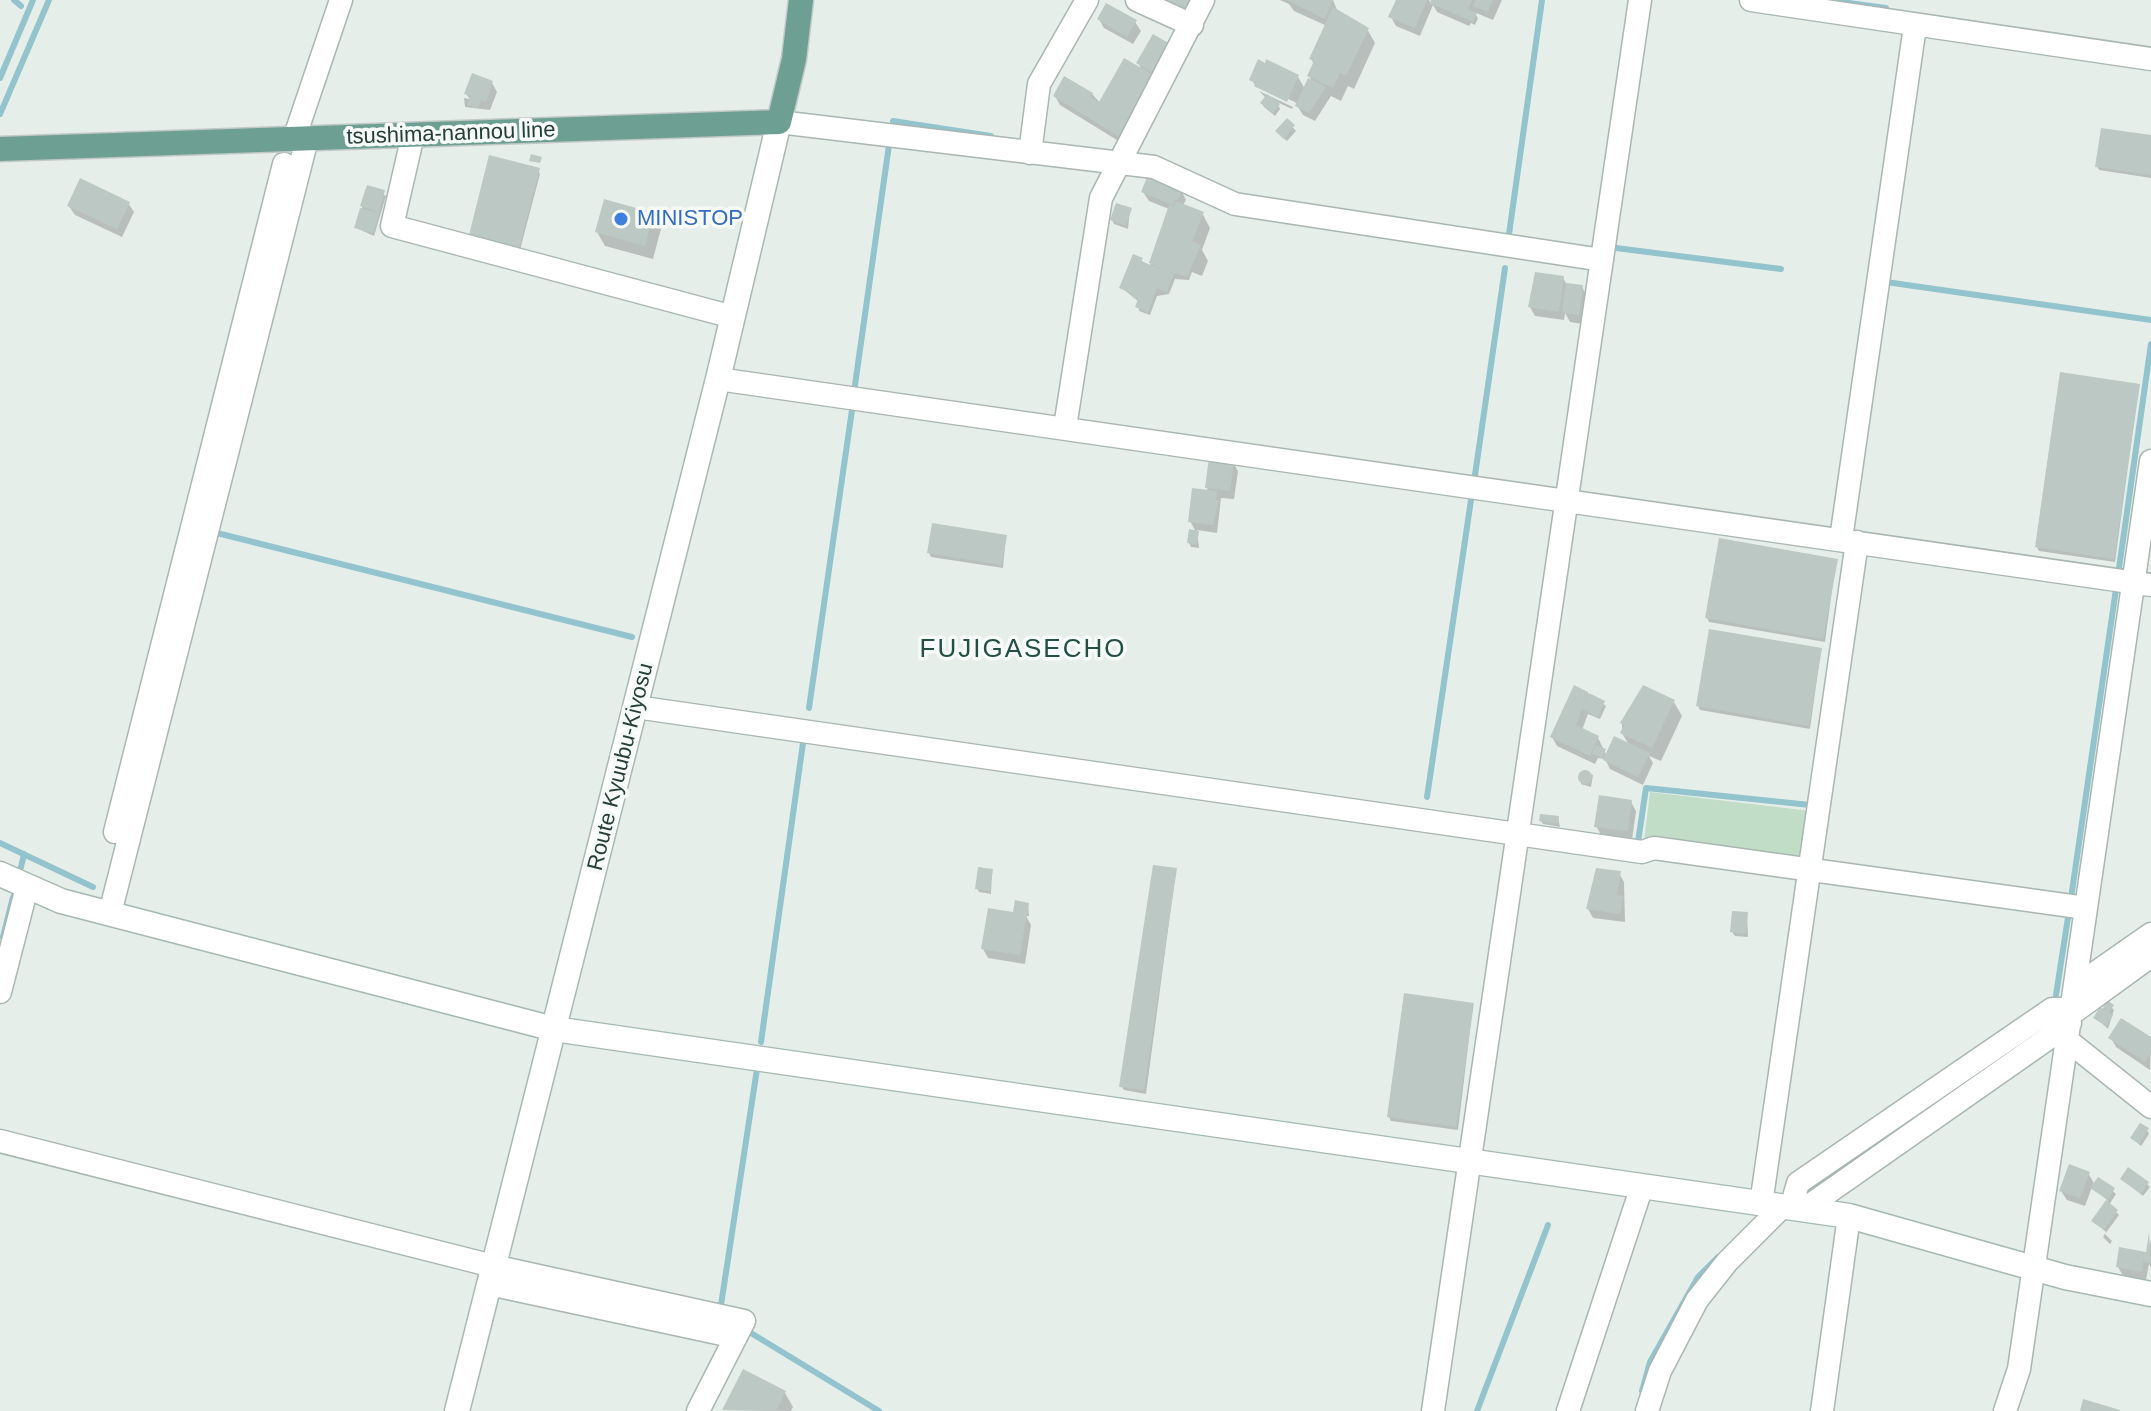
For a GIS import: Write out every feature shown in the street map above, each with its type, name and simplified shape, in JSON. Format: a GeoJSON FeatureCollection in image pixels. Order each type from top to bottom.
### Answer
{"type":"FeatureCollection","features":[{"type":"Feature","properties":{"kind":"main road"},"geometry":{"type":"LineString","coordinates":[[779,122],[794,59],[801,0]]}},
{"type":"Feature","properties":{"kind":"main road","name":"tsushima-nannou line"},"geometry":{"type":"LineString","coordinates":[[0,149],[779,122]]}},
{"type":"Feature","properties":{"kind":"street"},"geometry":{"type":"LineString","coordinates":[[103,911],[297,139],[341,0]]}},
{"type":"Feature","properties":{"kind":"street"},"geometry":{"type":"LineString","coordinates":[[1030,153],[1039,84],[1087,0]]}},
{"type":"Feature","properties":{"kind":"street"},"geometry":{"type":"LineString","coordinates":[[1137,0],[1192,25]]}},
{"type":"Feature","properties":{"kind":"street"},"geometry":{"type":"LineString","coordinates":[[1065,427],[1101,198],[1203,0]]}},
{"type":"Feature","properties":{"kind":"street"},"geometry":{"type":"LineString","coordinates":[[1433,1411],[1640,0]]}},
{"type":"Feature","properties":{"kind":"street"},"geometry":{"type":"LineString","coordinates":[[1751,0],[2151,59]]}},
{"type":"Feature","properties":{"kind":"street"},"geometry":{"type":"LineString","coordinates":[[1784,1207],[1809,870],[1915,26]]}},
{"type":"Feature","properties":{"kind":"street"},"geometry":{"type":"LineString","coordinates":[[779,122],[1154,167],[1235,204],[1602,260]]}},
{"type":"Feature","properties":{"kind":"street","name":"Route Kyuubu-Kiyosu"},"geometry":{"type":"LineString","coordinates":[[457,1411],[718,379],[779,122]]}},
{"type":"Feature","properties":{"kind":"street"},"geometry":{"type":"LineString","coordinates":[[413,135],[392,226],[733,317]]}},
{"type":"Feature","properties":{"kind":"street"},"geometry":{"type":"LineString","coordinates":[[718,379],[2142,584]]}},
{"type":"Feature","properties":{"kind":"street"},"geometry":{"type":"LineString","coordinates":[[2005,1411],[2019,1369],[2086,908],[2142,584],[2151,461]]}},
{"type":"Feature","properties":{"kind":"street"},"geometry":{"type":"LineString","coordinates":[[636,707],[1519,835],[1642,852],[1654,848],[2086,908]]}},
{"type":"Feature","properties":{"kind":"street"},"geometry":{"type":"LineString","coordinates":[[0,874],[61,901],[554,1029],[1849,1216],[2035,1268],[2151,1294]]}},
{"type":"Feature","properties":{"kind":"street"},"geometry":{"type":"LineString","coordinates":[[0,992],[27,887]]}},
{"type":"Feature","properties":{"kind":"street"},"geometry":{"type":"LineString","coordinates":[[2071,1015],[2151,934]]}},
{"type":"Feature","properties":{"kind":"street"},"geometry":{"type":"LineString","coordinates":[[1647,1411],[1660,1371],[1697,1300],[1727,1262],[1784,1207],[2071,1015],[2151,956]]}},
{"type":"Feature","properties":{"kind":"street"},"geometry":{"type":"LineString","coordinates":[[2071,1015],[2151,1107]]}},
{"type":"Feature","properties":{"kind":"street"},"geometry":{"type":"LineString","coordinates":[[0,1141],[491,1275],[744,1321],[698,1411]]}},
{"type":"Feature","properties":{"kind":"street"},"geometry":{"type":"LineString","coordinates":[[1568,1411],[1642,1186]]}},
{"type":"Feature","properties":{"kind":"street"},"geometry":{"type":"LineString","coordinates":[[1822,1411],[1849,1216]]}},
{"type":"Feature","properties":{"kind":"green space"},"geometry":{"type":"Polygon","coordinates":[[[1650,792],[1811,811],[1805,855],[1798,861],[1644,841],[1650,792]]]}},
{"type":"Feature","properties":{"kind":"building"},"geometry":{"type":"Polygon","coordinates":[[[1159,0],[1191,0],[1185,12],[1159,0]]]}},
{"type":"Feature","properties":{"kind":"building"},"geometry":{"type":"Polygon","coordinates":[[[1287,0],[1333,0],[1325,19],[1287,0]]]}},
{"type":"Feature","properties":{"kind":"building"},"geometry":{"type":"Polygon","coordinates":[[[1396,0],[1427,0],[1415,28],[1388,17],[1396,0]]]}},
{"type":"Feature","properties":{"kind":"building"},"geometry":{"type":"Polygon","coordinates":[[[1431,0],[1472,0],[1468,9],[1477,13],[1473,22],[1430,3],[1431,0]]]}},
{"type":"Feature","properties":{"kind":"building"},"geometry":{"type":"Polygon","coordinates":[[[1476,0],[1493,0],[1488,12],[1473,6],[1476,0]]]}},
{"type":"Feature","properties":{"kind":"building"},"geometry":{"type":"Polygon","coordinates":[[[1106,3],[1137,20],[1127,37],[1097,19],[1106,3]]]}},
{"type":"Feature","properties":{"kind":"building"},"geometry":{"type":"Polygon","coordinates":[[[1333,7],[1369,28],[1346,76],[1340,73],[1333,88],[1307,76],[1314,61],[1309,59],[1333,7]]]}},
{"type":"Feature","properties":{"kind":"building"},"geometry":{"type":"Polygon","coordinates":[[[1153,34],[1172,45],[1155,74],[1136,63],[1153,34]]]}},
{"type":"Feature","properties":{"kind":"building"},"geometry":{"type":"Polygon","coordinates":[[[1124,58],[1155,76],[1120,137],[1053,96],[1064,76],[1093,93],[1091,97],[1099,102],[1124,58]]]}},
{"type":"Feature","properties":{"kind":"building"},"geometry":{"type":"Polygon","coordinates":[[[1258,59],[1265,63],[1266,59],[1299,75],[1287,102],[1254,86],[1256,83],[1249,80],[1258,59]]]}},
{"type":"Feature","properties":{"kind":"building"},"geometry":{"type":"Polygon","coordinates":[[[472,73],[493,81],[486,102],[481,100],[478,108],[467,105],[471,96],[464,94],[472,73]]]}},
{"type":"Feature","properties":{"kind":"building"},"geometry":{"type":"Polygon","coordinates":[[[1308,78],[1326,87],[1309,113],[1295,106],[1308,78]]]}},
{"type":"Feature","properties":{"kind":"building"},"geometry":{"type":"Polygon","coordinates":[[[1267,94],[1280,104],[1273,113],[1260,103],[1267,94]]]}},
{"type":"Feature","properties":{"kind":"building"},"geometry":{"type":"Polygon","coordinates":[[[1287,118],[1295,125],[1284,139],[1275,131],[1287,118]]]}},
{"type":"Feature","properties":{"kind":"building"},"geometry":{"type":"Polygon","coordinates":[[[2101,128],[2151,135],[2151,175],[2095,167],[2101,128]]]}},
{"type":"Feature","properties":{"kind":"building"},"geometry":{"type":"Polygon","coordinates":[[[531,154],[542,157],[540,163],[529,161],[531,154]]]}},
{"type":"Feature","properties":{"kind":"building"},"geometry":{"type":"Polygon","coordinates":[[[489,155],[540,168],[519,248],[469,235],[489,155]]]}},
{"type":"Feature","properties":{"kind":"building"},"geometry":{"type":"Polygon","coordinates":[[[1149,172],[1182,190],[1173,205],[1141,192],[1149,172]]]}},
{"type":"Feature","properties":{"kind":"building"},"geometry":{"type":"Polygon","coordinates":[[[80,178],[130,202],[117,229],[67,206],[80,178]]]}},
{"type":"Feature","properties":{"kind":"building"},"geometry":{"type":"Polygon","coordinates":[[[367,185],[385,190],[379,212],[360,206],[367,185]]]}},
{"type":"Feature","properties":{"kind":"building"},"geometry":{"type":"Polygon","coordinates":[[[604,199],[654,213],[645,246],[595,232],[604,199]]]}},
{"type":"Feature","properties":{"kind":"building"},"geometry":{"type":"Polygon","coordinates":[[[1176,201],[1204,212],[1192,241],[1201,245],[1187,277],[1174,273],[1167,292],[1157,288],[1148,313],[1135,307],[1138,299],[1132,297],[1133,294],[1119,288],[1133,254],[1143,258],[1141,261],[1165,271],[1149,263],[1169,205],[1174,207],[1176,201]]]}},
{"type":"Feature","properties":{"kind":"building"},"geometry":{"type":"Polygon","coordinates":[[[1116,203],[1132,208],[1126,226],[1110,220],[1116,203]]]}},
{"type":"Feature","properties":{"kind":"building"},"geometry":{"type":"Polygon","coordinates":[[[360,208],[379,213],[373,233],[354,228],[360,208]]]}},
{"type":"Feature","properties":{"kind":"building"},"geometry":{"type":"Polygon","coordinates":[[[1535,272],[1564,276],[1559,312],[1528,307],[1535,272]]]}},
{"type":"Feature","properties":{"kind":"building"},"geometry":{"type":"Polygon","coordinates":[[[1566,283],[1583,285],[1579,315],[1562,313],[1566,283]]]}},
{"type":"Feature","properties":{"kind":"building"},"geometry":{"type":"Polygon","coordinates":[[[2060,372],[2140,384],[2114,559],[2035,547],[2060,372]]]}},
{"type":"Feature","properties":{"kind":"building"},"geometry":{"type":"Polygon","coordinates":[[[1209,457],[1234,460],[1230,491],[1205,488],[1209,457]]]}},
{"type":"Feature","properties":{"kind":"building"},"geometry":{"type":"Polygon","coordinates":[[[1192,488],[1217,491],[1216,500],[1219,500],[1213,525],[1188,522],[1192,488]]]}},
{"type":"Feature","properties":{"kind":"building"},"geometry":{"type":"Polygon","coordinates":[[[932,523],[1007,535],[1002,565],[927,553],[932,523]]]}},
{"type":"Feature","properties":{"kind":"building"},"geometry":{"type":"Polygon","coordinates":[[[1189,529],[1199,531],[1197,545],[1187,543],[1189,529]]]}},
{"type":"Feature","properties":{"kind":"building"},"geometry":{"type":"Polygon","coordinates":[[[1719,538],[1838,559],[1823,639],[1705,618],[1719,538]]]}},
{"type":"Feature","properties":{"kind":"building"},"geometry":{"type":"Polygon","coordinates":[[[1709,629],[1822,648],[1809,726],[1696,706],[1709,629]]]}},
{"type":"Feature","properties":{"kind":"building"},"geometry":{"type":"Polygon","coordinates":[[[1574,685],[1588,692],[1576,725],[1599,736],[1590,756],[1550,737],[1574,685]]]}},
{"type":"Feature","properties":{"kind":"building"},"geometry":{"type":"Polygon","coordinates":[[[1643,685],[1675,700],[1652,748],[1620,733],[1624,725],[1620,723],[1643,685]]]}},
{"type":"Feature","properties":{"kind":"building"},"geometry":{"type":"Polygon","coordinates":[[[1589,693],[1605,701],[1598,717],[1581,709],[1589,693]]]}},
{"type":"Feature","properties":{"kind":"building"},"geometry":{"type":"Polygon","coordinates":[[[1614,736],[1650,753],[1638,777],[1603,760],[1614,736]]]}},
{"type":"Feature","properties":{"kind":"building"},"geometry":{"type":"Polygon","coordinates":[[[1596,745],[1606,749],[1602,758],[1592,754],[1596,745]]]}},
{"type":"Feature","properties":{"kind":"building"},"geometry":{"type":"Polygon","coordinates":[[[1585,770],[1592,777],[1585,784],[1578,777],[1585,770]]]}},
{"type":"Feature","properties":{"kind":"building"},"geometry":{"type":"Polygon","coordinates":[[[1599,795],[1632,800],[1628,831],[1594,827],[1599,795]]]}},
{"type":"Feature","properties":{"kind":"building"},"geometry":{"type":"Polygon","coordinates":[[[1540,814],[1559,816],[1558,824],[1539,821],[1540,814]]]}},
{"type":"Feature","properties":{"kind":"building"},"geometry":{"type":"Polygon","coordinates":[[[1153,865],[1177,868],[1144,1090],[1119,1087],[1153,865]]]}},
{"type":"Feature","properties":{"kind":"building"},"geometry":{"type":"Polygon","coordinates":[[[978,867],[993,869],[990,891],[975,889],[978,867]]]}},
{"type":"Feature","properties":{"kind":"building"},"geometry":{"type":"Polygon","coordinates":[[[1596,868],[1621,871],[1617,895],[1623,896],[1620,914],[1586,909],[1596,868]]]}},
{"type":"Feature","properties":{"kind":"building"},"geometry":{"type":"Polygon","coordinates":[[[1015,900],[1029,903],[1020,955],[981,949],[988,908],[1013,912],[1015,900]]]}},
{"type":"Feature","properties":{"kind":"building"},"geometry":{"type":"Polygon","coordinates":[[[1732,911],[1748,912],[1746,934],[1730,932],[1732,911]]]}},
{"type":"Feature","properties":{"kind":"building"},"geometry":{"type":"Polygon","coordinates":[[[1404,993],[1474,1003],[1456,1127],[1387,1117],[1404,993]]]}},
{"type":"Feature","properties":{"kind":"building"},"geometry":{"type":"Polygon","coordinates":[[[2107,1000],[2114,1005],[2109,1012],[2103,1007],[2107,1000]]]}},
{"type":"Feature","properties":{"kind":"building"},"geometry":{"type":"Polygon","coordinates":[[[2100,1007],[2113,1015],[2106,1026],[2093,1018],[2100,1007]]]}},
{"type":"Feature","properties":{"kind":"building"},"geometry":{"type":"Polygon","coordinates":[[[2121,1018],[2151,1037],[2151,1052],[2145,1062],[2108,1038],[2121,1018]]]}},
{"type":"Feature","properties":{"kind":"building"},"geometry":{"type":"Polygon","coordinates":[[[2140,1123],[2149,1128],[2139,1144],[2130,1138],[2140,1123]]]}},
{"type":"Feature","properties":{"kind":"building"},"geometry":{"type":"Polygon","coordinates":[[[2069,1164],[2090,1172],[2080,1198],[2059,1191],[2069,1164]]]}},
{"type":"Feature","properties":{"kind":"building"},"geometry":{"type":"Polygon","coordinates":[[[2128,1167],[2149,1182],[2141,1194],[2120,1179],[2128,1167]]]}},
{"type":"Feature","properties":{"kind":"building"},"geometry":{"type":"Polygon","coordinates":[[[2098,1177],[2115,1188],[2108,1200],[2090,1188],[2098,1177]]]}},
{"type":"Feature","properties":{"kind":"building"},"geometry":{"type":"Polygon","coordinates":[[[2106,1200],[2118,1210],[2104,1230],[2091,1221],[2106,1200]]]}},
{"type":"Feature","properties":{"kind":"building"},"geometry":{"type":"Polygon","coordinates":[[[2149,1233],[2151,1263],[2145,1262],[2144,1257],[2142,1272],[2116,1267],[2119,1247],[2146,1252],[2149,1233]]]}},
{"type":"Feature","properties":{"kind":"building"},"geometry":{"type":"Polygon","coordinates":[[[743,1369],[786,1391],[776,1411],[722,1410],[743,1369]]]}},
{"type":"Feature","properties":{"kind":"building"},"geometry":{"type":"Polygon","coordinates":[[[2083,1399],[2120,1410],[2120,1411],[2080,1411],[2083,1399]]]}},
{"type":"Feature","properties":{"kind":"waterway"},"geometry":{"type":"LineString","coordinates":[[14,0],[21,6]]}},
{"type":"Feature","properties":{"kind":"waterway"},"geometry":{"type":"LineString","coordinates":[[0,78],[33,0]]}},
{"type":"Feature","properties":{"kind":"waterway"},"geometry":{"type":"LineString","coordinates":[[0,114],[49,0]]}},
{"type":"Feature","properties":{"kind":"waterway"},"geometry":{"type":"LineString","coordinates":[[1509,234],[1542,0]]}},
{"type":"Feature","properties":{"kind":"waterway"},"geometry":{"type":"LineString","coordinates":[[1827,0],[1886,8]]}},
{"type":"Feature","properties":{"kind":"waterway"},"geometry":{"type":"LineString","coordinates":[[893,121],[991,136]]}},
{"type":"Feature","properties":{"kind":"waterway"},"geometry":{"type":"LineString","coordinates":[[855,385],[889,145]]}},
{"type":"Feature","properties":{"kind":"waterway"},"geometry":{"type":"LineString","coordinates":[[1616,248],[1781,269]]}},
{"type":"Feature","properties":{"kind":"waterway"},"geometry":{"type":"LineString","coordinates":[[1475,475],[1505,268]]}},
{"type":"Feature","properties":{"kind":"waterway"},"geometry":{"type":"LineString","coordinates":[[1886,282],[2151,320]]}},
{"type":"Feature","properties":{"kind":"waterway"},"geometry":{"type":"LineString","coordinates":[[2119,568],[2151,344]]}},
{"type":"Feature","properties":{"kind":"waterway"},"geometry":{"type":"LineString","coordinates":[[809,708],[852,410]]}},
{"type":"Feature","properties":{"kind":"waterway"},"geometry":{"type":"LineString","coordinates":[[1427,797],[1471,500]]}},
{"type":"Feature","properties":{"kind":"waterway"},"geometry":{"type":"LineString","coordinates":[[217,533],[632,637]]}},
{"type":"Feature","properties":{"kind":"waterway"},"geometry":{"type":"LineString","coordinates":[[2071,898],[2116,589]]}},
{"type":"Feature","properties":{"kind":"waterway"},"geometry":{"type":"LineString","coordinates":[[761,1042],[803,743]]}},
{"type":"Feature","properties":{"kind":"waterway"},"geometry":{"type":"LineString","coordinates":[[1631,841],[1638,842],[1646,788],[1810,805],[1810,802]]}},
{"type":"Feature","properties":{"kind":"waterway"},"geometry":{"type":"LineString","coordinates":[[0,843],[93,887]]}},
{"type":"Feature","properties":{"kind":"waterway"},"geometry":{"type":"LineString","coordinates":[[21,867],[24,854]]}},
{"type":"Feature","properties":{"kind":"waterway"},"geometry":{"type":"LineString","coordinates":[[3,937],[13,897]]}},
{"type":"Feature","properties":{"kind":"waterway"},"geometry":{"type":"LineString","coordinates":[[2056,995],[2069,911]]}},
{"type":"Feature","properties":{"kind":"waterway"},"geometry":{"type":"LineString","coordinates":[[721,1305],[757,1069]]}},
{"type":"Feature","properties":{"kind":"waterway"},"geometry":{"type":"LineString","coordinates":[[1477,1411],[1548,1225]]}},
{"type":"Feature","properties":{"kind":"waterway"},"geometry":{"type":"LineString","coordinates":[[1642,1391],[1650,1362],[1698,1277],[1718,1257]]}},
{"type":"Feature","properties":{"kind":"waterway"},"geometry":{"type":"LineString","coordinates":[[751,1333],[879,1411]]}},
{"type":"Feature","properties":{"kind":"place","name":"MINISTOP"},"geometry":{"type":"Point","coordinates":[621,219]}},
{"type":"Feature","properties":{"kind":"district","name":"FUJIGASECHO"},"geometry":{"type":"Point","coordinates":[1023,650]}}]}
